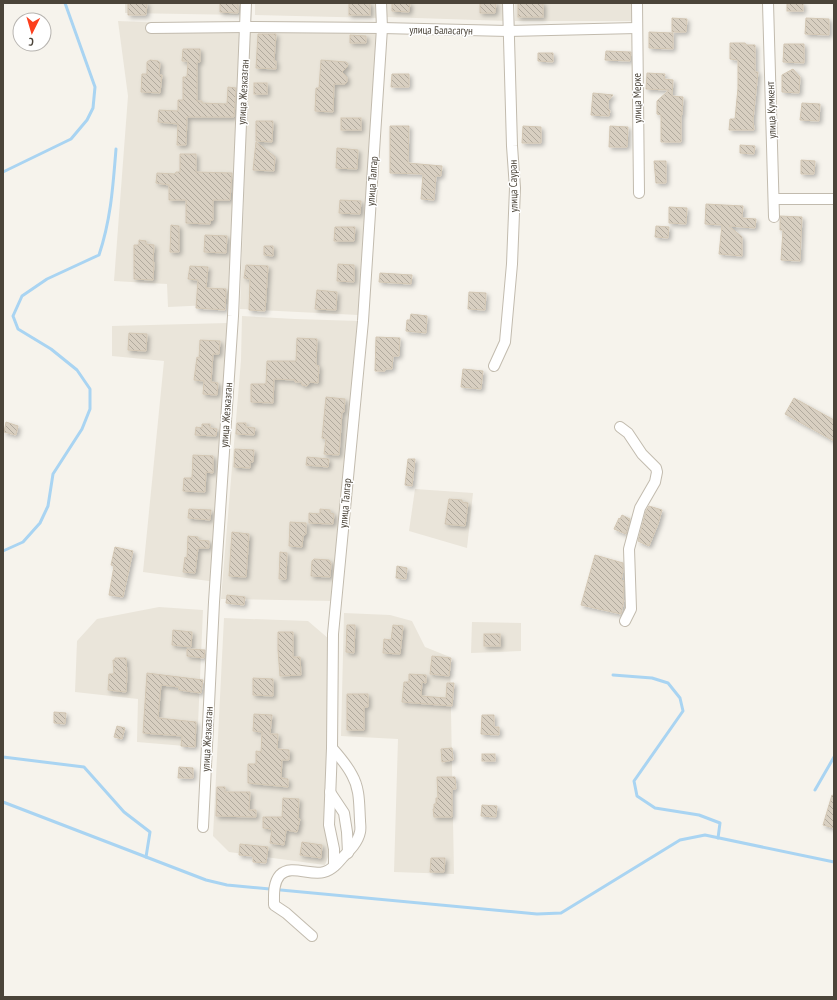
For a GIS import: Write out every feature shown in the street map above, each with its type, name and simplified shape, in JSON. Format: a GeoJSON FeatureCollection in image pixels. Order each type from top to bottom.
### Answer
{"type":"FeatureCollection","features":[{"type":"Feature","properties":{"kind":"street","name":"улица Жезказган"},"geometry":{"type":"LineString","coordinates":[[203,827],[214,602],[233,316],[246,3]]}},
{"type":"Feature","properties":{"kind":"street","name":"улица Талгар"},"geometry":{"type":"LineString","coordinates":[[334,866],[334,849],[329,826],[332,748],[333,634],[363,321],[382,28],[381,3]]}},
{"type":"Feature","properties":{"kind":"street","name":"улица Сауран"},"geometry":{"type":"LineString","coordinates":[[494,366],[505,342],[512,264],[515,188],[512,146],[508,3]]}},
{"type":"Feature","properties":{"kind":"street","name":"улица Мерке"},"geometry":{"type":"LineString","coordinates":[[637,3],[639,193]]}},
{"type":"Feature","properties":{"kind":"street","name":"улица Кумкент"},"geometry":{"type":"LineString","coordinates":[[768,3],[774,217]]}},
{"type":"Feature","properties":{"kind":"street","name":"улица Баласагун"},"geometry":{"type":"LineString","coordinates":[[151,28],[382,28],[508,31],[637,28]]}},
{"type":"Feature","properties":{"kind":"street"},"geometry":{"type":"LineString","coordinates":[[774,200],[834,198]]}},
{"type":"Feature","properties":{"kind":"street"},"geometry":{"type":"LineString","coordinates":[[620,428],[628,433],[642,454],[656,468],[657,472],[655,482],[640,508],[629,549],[631,609],[625,621]]}},
{"type":"Feature","properties":{"kind":"street"},"geometry":{"type":"LineString","coordinates":[[312,936],[286,913],[274,905],[275,882],[286,871],[291,870],[314,873],[325,872],[348,853],[355,844],[360,831],[359,797],[357,786],[352,774],[332,748]]}},
{"type":"Feature","properties":{"kind":"street"},"geometry":{"type":"LineString","coordinates":[[330,792],[344,813],[348,853]]}},
{"type":"Feature","properties":{"kind":"shaded area"},"geometry":{"type":"Polygon","coordinates":[[[125,3],[245,3],[245,15],[125,13],[125,3]]]}},
{"type":"Feature","properties":{"kind":"shaded area"},"geometry":{"type":"Polygon","coordinates":[[[255,3],[378,3],[378,18],[255,15],[255,3]]]}},
{"type":"Feature","properties":{"kind":"shaded area"},"geometry":{"type":"Polygon","coordinates":[[[386,3],[507,3],[507,21],[386,17],[386,3]]]}},
{"type":"Feature","properties":{"kind":"shaded area"},"geometry":{"type":"Polygon","coordinates":[[[515,3],[635,3],[634,21],[515,21],[515,3]]]}},
{"type":"Feature","properties":{"kind":"shaded area"},"geometry":{"type":"Polygon","coordinates":[[[118,21],[165,23],[243,23],[232,304],[168,307],[167,284],[114,281],[128,96],[118,21]]]}},
{"type":"Feature","properties":{"kind":"shaded area"},"geometry":{"type":"Polygon","coordinates":[[[250,21],[379,22],[358,315],[240,309],[250,21]]]}},
{"type":"Feature","properties":{"kind":"shaded area"},"geometry":{"type":"Polygon","coordinates":[[[242,316],[359,321],[334,601],[221,599],[241,360],[242,316]]]}},
{"type":"Feature","properties":{"kind":"shaded area"},"geometry":{"type":"Polygon","coordinates":[[[227,323],[216,582],[143,572],[164,361],[112,356],[112,326],[227,323]]]}},
{"type":"Feature","properties":{"kind":"shaded area"},"geometry":{"type":"Polygon","coordinates":[[[415,489],[473,493],[467,548],[409,531],[415,489]]]}},
{"type":"Feature","properties":{"kind":"shaded area"},"geometry":{"type":"Polygon","coordinates":[[[159,607],[203,610],[197,747],[137,742],[138,699],[75,692],[77,641],[97,619],[159,607]]]}},
{"type":"Feature","properties":{"kind":"shaded area"},"geometry":{"type":"Polygon","coordinates":[[[344,613],[390,615],[412,621],[425,647],[450,657],[454,874],[394,872],[398,739],[341,736],[344,613]]]}},
{"type":"Feature","properties":{"kind":"shaded area"},"geometry":{"type":"Polygon","coordinates":[[[224,618],[308,621],[329,639],[326,831],[329,854],[325,865],[229,852],[213,836],[224,618]]]}},
{"type":"Feature","properties":{"kind":"shaded area"},"geometry":{"type":"Polygon","coordinates":[[[472,622],[521,623],[521,651],[471,653],[472,622]]]}},
{"type":"Feature","properties":{"kind":"building"},"geometry":{"type":"Polygon","coordinates":[[[128,3],[147,3],[146,15],[128,15],[128,3]]]}},
{"type":"Feature","properties":{"kind":"building"},"geometry":{"type":"Polygon","coordinates":[[[220,3],[238,3],[238,13],[220,12],[220,3]]]}},
{"type":"Feature","properties":{"kind":"building"},"geometry":{"type":"Polygon","coordinates":[[[349,3],[370,3],[370,15],[349,15],[349,3]]]}},
{"type":"Feature","properties":{"kind":"building"},"geometry":{"type":"Polygon","coordinates":[[[392,3],[410,3],[409,12],[392,11],[392,3]]]}},
{"type":"Feature","properties":{"kind":"building"},"geometry":{"type":"Polygon","coordinates":[[[480,3],[496,3],[495,13],[480,13],[480,3]]]}},
{"type":"Feature","properties":{"kind":"building"},"geometry":{"type":"Polygon","coordinates":[[[518,3],[543,3],[543,17],[518,17],[518,3]]]}},
{"type":"Feature","properties":{"kind":"building"},"geometry":{"type":"Polygon","coordinates":[[[787,3],[803,3],[803,11],[787,11],[787,3]]]}},
{"type":"Feature","properties":{"kind":"building"},"geometry":{"type":"Polygon","coordinates":[[[672,18],[687,19],[686,32],[672,32],[672,18]]]}},
{"type":"Feature","properties":{"kind":"building"},"geometry":{"type":"Polygon","coordinates":[[[806,18],[829,19],[829,35],[805,34],[806,18]]]}},
{"type":"Feature","properties":{"kind":"building"},"geometry":{"type":"Polygon","coordinates":[[[649,32],[673,33],[673,49],[649,48],[649,32]]]}},
{"type":"Feature","properties":{"kind":"building"},"geometry":{"type":"Polygon","coordinates":[[[258,34],[276,34],[274,61],[276,61],[276,69],[256,68],[258,34]]]}},
{"type":"Feature","properties":{"kind":"building"},"geometry":{"type":"Polygon","coordinates":[[[350,35],[366,36],[366,43],[350,43],[350,35]]]}},
{"type":"Feature","properties":{"kind":"building"},"geometry":{"type":"Polygon","coordinates":[[[730,43],[755,45],[755,72],[758,72],[753,120],[754,130],[729,130],[730,119],[735,119],[738,88],[738,60],[730,59],[730,43]]]}},
{"type":"Feature","properties":{"kind":"building"},"geometry":{"type":"Polygon","coordinates":[[[784,44],[804,44],[804,63],[783,62],[784,44]]]}},
{"type":"Feature","properties":{"kind":"building"},"geometry":{"type":"Polygon","coordinates":[[[183,49],[200,49],[200,62],[197,62],[197,101],[202,101],[202,103],[227,104],[228,87],[236,88],[234,117],[187,117],[186,145],[177,145],[178,124],[158,122],[159,110],[178,111],[178,100],[183,100],[183,77],[187,77],[188,61],[182,61],[183,49]]]}},
{"type":"Feature","properties":{"kind":"building"},"geometry":{"type":"Polygon","coordinates":[[[606,51],[631,52],[630,61],[605,60],[606,51]]]}},
{"type":"Feature","properties":{"kind":"building"},"geometry":{"type":"Polygon","coordinates":[[[538,53],[553,53],[553,62],[538,61],[538,53]]]}},
{"type":"Feature","properties":{"kind":"building"},"geometry":{"type":"Polygon","coordinates":[[[150,60],[158,61],[160,63],[159,75],[162,75],[160,93],[141,92],[142,74],[147,74],[147,62],[150,60]]]}},
{"type":"Feature","properties":{"kind":"building"},"geometry":{"type":"Polygon","coordinates":[[[321,60],[346,62],[348,64],[342,72],[347,77],[347,82],[345,84],[334,84],[333,112],[315,111],[316,88],[319,88],[321,60]]]}},
{"type":"Feature","properties":{"kind":"building"},"geometry":{"type":"Polygon","coordinates":[[[793,69],[800,77],[799,93],[782,92],[782,75],[793,69]]]}},
{"type":"Feature","properties":{"kind":"building"},"geometry":{"type":"Polygon","coordinates":[[[647,73],[665,74],[664,79],[673,80],[672,96],[683,97],[681,142],[661,142],[661,115],[657,114],[657,101],[669,90],[646,89],[647,73]]]}},
{"type":"Feature","properties":{"kind":"building"},"geometry":{"type":"Polygon","coordinates":[[[392,74],[409,74],[409,87],[391,87],[392,74]]]}},
{"type":"Feature","properties":{"kind":"building"},"geometry":{"type":"Polygon","coordinates":[[[254,83],[267,83],[267,94],[254,94],[254,83]]]}},
{"type":"Feature","properties":{"kind":"building"},"geometry":{"type":"Polygon","coordinates":[[[593,93],[613,95],[608,101],[608,108],[610,111],[609,116],[591,115],[593,93]]]}},
{"type":"Feature","properties":{"kind":"building"},"geometry":{"type":"Polygon","coordinates":[[[802,103],[820,104],[819,121],[800,120],[802,103]]]}},
{"type":"Feature","properties":{"kind":"building"},"geometry":{"type":"Polygon","coordinates":[[[341,118],[361,118],[361,130],[341,130],[341,118]]]}},
{"type":"Feature","properties":{"kind":"building"},"geometry":{"type":"Polygon","coordinates":[[[256,121],[273,121],[272,142],[256,141],[256,121]]]}},
{"type":"Feature","properties":{"kind":"building"},"geometry":{"type":"Polygon","coordinates":[[[390,126],[409,126],[408,163],[442,166],[441,176],[436,176],[434,200],[421,199],[423,174],[390,173],[390,126]]]}},
{"type":"Feature","properties":{"kind":"building"},"geometry":{"type":"Polygon","coordinates":[[[523,126],[541,127],[541,143],[522,143],[523,126]]]}},
{"type":"Feature","properties":{"kind":"building"},"geometry":{"type":"Polygon","coordinates":[[[610,126],[628,127],[627,147],[609,147],[610,126]]]}},
{"type":"Feature","properties":{"kind":"building"},"geometry":{"type":"Polygon","coordinates":[[[256,142],[275,157],[274,171],[253,170],[256,142]]]}},
{"type":"Feature","properties":{"kind":"building"},"geometry":{"type":"Polygon","coordinates":[[[740,145],[755,146],[754,154],[740,153],[740,145]]]}},
{"type":"Feature","properties":{"kind":"building"},"geometry":{"type":"Polygon","coordinates":[[[337,148],[358,150],[357,169],[336,168],[337,148]]]}},
{"type":"Feature","properties":{"kind":"building"},"geometry":{"type":"Polygon","coordinates":[[[180,154],[196,154],[196,172],[232,173],[230,200],[213,200],[213,220],[210,221],[210,224],[186,223],[186,200],[169,200],[169,185],[156,183],[157,173],[175,174],[176,172],[180,172],[180,154]]]}},
{"type":"Feature","properties":{"kind":"building"},"geometry":{"type":"Polygon","coordinates":[[[801,160],[815,161],[814,174],[801,174],[801,160]]]}},
{"type":"Feature","properties":{"kind":"building"},"geometry":{"type":"Polygon","coordinates":[[[654,161],[666,161],[666,183],[656,183],[654,161]]]}},
{"type":"Feature","properties":{"kind":"building"},"geometry":{"type":"Polygon","coordinates":[[[340,200],[361,201],[360,214],[339,213],[340,200]]]}},
{"type":"Feature","properties":{"kind":"building"},"geometry":{"type":"Polygon","coordinates":[[[706,204],[743,206],[742,218],[756,219],[755,228],[729,226],[742,237],[742,256],[719,254],[722,225],[705,224],[706,204]]]}},
{"type":"Feature","properties":{"kind":"building"},"geometry":{"type":"Polygon","coordinates":[[[669,207],[687,208],[686,224],[669,223],[669,207]]]}},
{"type":"Feature","properties":{"kind":"building"},"geometry":{"type":"Polygon","coordinates":[[[780,216],[802,217],[800,261],[781,260],[783,230],[780,230],[780,216]]]}},
{"type":"Feature","properties":{"kind":"building"},"geometry":{"type":"Polygon","coordinates":[[[171,225],[179,226],[179,252],[170,252],[171,225]]]}},
{"type":"Feature","properties":{"kind":"building"},"geometry":{"type":"Polygon","coordinates":[[[656,226],[669,227],[668,238],[655,237],[656,226]]]}},
{"type":"Feature","properties":{"kind":"building"},"geometry":{"type":"Polygon","coordinates":[[[335,227],[355,227],[354,241],[334,241],[335,227]]]}},
{"type":"Feature","properties":{"kind":"building"},"geometry":{"type":"Polygon","coordinates":[[[205,235],[227,236],[226,253],[204,252],[205,235]]]}},
{"type":"Feature","properties":{"kind":"building"},"geometry":{"type":"Polygon","coordinates":[[[139,240],[146,241],[146,244],[154,245],[153,280],[134,279],[134,245],[139,245],[139,240]]]}},
{"type":"Feature","properties":{"kind":"building"},"geometry":{"type":"Polygon","coordinates":[[[264,246],[273,246],[273,256],[264,255],[264,246]]]}},
{"type":"Feature","properties":{"kind":"building"},"geometry":{"type":"Polygon","coordinates":[[[338,264],[354,265],[354,282],[337,281],[338,264]]]}},
{"type":"Feature","properties":{"kind":"building"},"geometry":{"type":"Polygon","coordinates":[[[246,265],[268,266],[265,311],[249,310],[250,279],[244,278],[246,265]]]}},
{"type":"Feature","properties":{"kind":"building"},"geometry":{"type":"Polygon","coordinates":[[[190,266],[208,267],[206,288],[226,289],[225,310],[196,308],[198,280],[188,279],[190,266]]]}},
{"type":"Feature","properties":{"kind":"building"},"geometry":{"type":"Polygon","coordinates":[[[380,273],[412,275],[411,284],[379,282],[380,273]]]}},
{"type":"Feature","properties":{"kind":"building"},"geometry":{"type":"Polygon","coordinates":[[[317,290],[337,292],[336,310],[315,309],[317,290]]]}},
{"type":"Feature","properties":{"kind":"building"},"geometry":{"type":"Polygon","coordinates":[[[469,292],[486,293],[485,310],[468,309],[469,292]]]}},
{"type":"Feature","properties":{"kind":"building"},"geometry":{"type":"Polygon","coordinates":[[[411,314],[427,316],[426,333],[406,331],[407,320],[410,320],[411,314]]]}},
{"type":"Feature","properties":{"kind":"building"},"geometry":{"type":"Polygon","coordinates":[[[129,333],[147,334],[146,351],[128,350],[129,333]]]}},
{"type":"Feature","properties":{"kind":"building"},"geometry":{"type":"Polygon","coordinates":[[[376,337],[400,338],[399,356],[393,356],[392,369],[375,371],[376,337]]]}},
{"type":"Feature","properties":{"kind":"building"},"geometry":{"type":"Polygon","coordinates":[[[297,338],[317,339],[316,365],[319,366],[318,383],[310,382],[307,386],[302,385],[301,382],[295,382],[295,380],[274,379],[273,403],[251,402],[251,384],[266,384],[267,361],[296,361],[297,338]]]}},
{"type":"Feature","properties":{"kind":"building"},"geometry":{"type":"Polygon","coordinates":[[[200,340],[220,341],[219,354],[213,354],[211,382],[218,383],[217,395],[203,394],[204,381],[194,380],[197,357],[199,358],[200,340]]]}},
{"type":"Feature","properties":{"kind":"building"},"geometry":{"type":"Polygon","coordinates":[[[463,369],[483,371],[481,389],[461,387],[463,369]]]}},
{"type":"Feature","properties":{"kind":"building"},"geometry":{"type":"Polygon","coordinates":[[[326,397],[345,399],[344,412],[342,412],[339,455],[324,454],[326,439],[322,438],[326,397]]]}},
{"type":"Feature","properties":{"kind":"building"},"geometry":{"type":"Polygon","coordinates":[[[794,398],[834,420],[834,441],[785,414],[794,398]]]}},
{"type":"Feature","properties":{"kind":"building"},"geometry":{"type":"Polygon","coordinates":[[[6,422],[18,426],[16,435],[4,432],[6,422]]]}},
{"type":"Feature","properties":{"kind":"building"},"geometry":{"type":"Polygon","coordinates":[[[237,423],[246,423],[246,427],[255,428],[254,435],[236,434],[237,423]]]}},
{"type":"Feature","properties":{"kind":"building"},"geometry":{"type":"Polygon","coordinates":[[[202,424],[210,424],[210,428],[217,429],[216,436],[195,435],[196,427],[202,428],[202,424]]]}},
{"type":"Feature","properties":{"kind":"building"},"geometry":{"type":"Polygon","coordinates":[[[235,449],[254,450],[253,462],[250,462],[250,468],[234,467],[235,449]]]}},
{"type":"Feature","properties":{"kind":"building"},"geometry":{"type":"Polygon","coordinates":[[[193,455],[213,456],[213,473],[206,472],[205,492],[183,491],[184,478],[192,478],[193,455]]]}},
{"type":"Feature","properties":{"kind":"building"},"geometry":{"type":"Polygon","coordinates":[[[307,457],[329,459],[328,467],[306,465],[307,457]]]}},
{"type":"Feature","properties":{"kind":"building"},"geometry":{"type":"Polygon","coordinates":[[[408,459],[415,459],[412,486],[405,485],[408,459]]]}},
{"type":"Feature","properties":{"kind":"building"},"geometry":{"type":"Polygon","coordinates":[[[449,499],[462,500],[462,502],[468,503],[465,526],[445,524],[449,499]]]}},
{"type":"Feature","properties":{"kind":"building"},"geometry":{"type":"Polygon","coordinates":[[[649,506],[662,510],[649,546],[638,541],[646,511],[649,506]]]}},
{"type":"Feature","properties":{"kind":"building"},"geometry":{"type":"Polygon","coordinates":[[[189,509],[211,510],[210,520],[188,518],[189,509]]]}},
{"type":"Feature","properties":{"kind":"building"},"geometry":{"type":"Polygon","coordinates":[[[320,509],[330,510],[330,513],[334,514],[333,524],[309,523],[309,513],[320,514],[320,509]]]}},
{"type":"Feature","properties":{"kind":"building"},"geometry":{"type":"Polygon","coordinates":[[[622,515],[630,519],[626,534],[614,529],[622,515]]]}},
{"type":"Feature","properties":{"kind":"building"},"geometry":{"type":"Polygon","coordinates":[[[290,522],[306,523],[306,534],[303,536],[302,547],[289,546],[290,522]]]}},
{"type":"Feature","properties":{"kind":"building"},"geometry":{"type":"Polygon","coordinates":[[[232,532],[249,534],[246,577],[229,576],[232,532]]]}},
{"type":"Feature","properties":{"kind":"building"},"geometry":{"type":"Polygon","coordinates":[[[188,536],[198,537],[198,540],[209,541],[209,548],[198,548],[195,573],[183,572],[185,557],[187,558],[188,536]]]}},
{"type":"Feature","properties":{"kind":"building"},"geometry":{"type":"Polygon","coordinates":[[[115,547],[133,551],[123,597],[109,595],[114,566],[111,565],[115,547]]]}},
{"type":"Feature","properties":{"kind":"building"},"geometry":{"type":"Polygon","coordinates":[[[280,552],[287,553],[286,579],[279,579],[280,552]]]}},
{"type":"Feature","properties":{"kind":"building"},"geometry":{"type":"Polygon","coordinates":[[[595,555],[623,563],[621,580],[624,581],[624,600],[621,614],[581,605],[595,555]]]}},
{"type":"Feature","properties":{"kind":"building"},"geometry":{"type":"Polygon","coordinates":[[[314,559],[329,560],[331,563],[330,577],[311,576],[312,561],[314,559]]]}},
{"type":"Feature","properties":{"kind":"building"},"geometry":{"type":"Polygon","coordinates":[[[397,566],[407,568],[406,579],[396,578],[397,566]]]}},
{"type":"Feature","properties":{"kind":"building"},"geometry":{"type":"Polygon","coordinates":[[[227,595],[245,597],[244,605],[226,603],[227,595]]]}},
{"type":"Feature","properties":{"kind":"building"},"geometry":{"type":"Polygon","coordinates":[[[347,625],[355,625],[354,653],[346,652],[347,625]]]}},
{"type":"Feature","properties":{"kind":"building"},"geometry":{"type":"Polygon","coordinates":[[[393,625],[403,626],[400,654],[383,653],[384,639],[391,640],[393,625]]]}},
{"type":"Feature","properties":{"kind":"building"},"geometry":{"type":"Polygon","coordinates":[[[173,630],[192,632],[191,647],[172,645],[173,630]]]}},
{"type":"Feature","properties":{"kind":"building"},"geometry":{"type":"Polygon","coordinates":[[[278,632],[293,632],[293,657],[300,657],[301,675],[280,676],[278,632]]]}},
{"type":"Feature","properties":{"kind":"building"},"geometry":{"type":"Polygon","coordinates":[[[484,634],[500,634],[500,646],[484,646],[484,634]]]}},
{"type":"Feature","properties":{"kind":"building"},"geometry":{"type":"Polygon","coordinates":[[[187,649],[205,650],[204,658],[187,656],[187,649]]]}},
{"type":"Feature","properties":{"kind":"building"},"geometry":{"type":"Polygon","coordinates":[[[432,656],[451,658],[449,676],[430,674],[432,656]]]}},
{"type":"Feature","properties":{"kind":"building"},"geometry":{"type":"Polygon","coordinates":[[[115,658],[126,658],[126,692],[108,690],[109,674],[114,674],[113,660],[115,660],[115,658]]]}},
{"type":"Feature","properties":{"kind":"building"},"geometry":{"type":"Polygon","coordinates":[[[147,673],[203,680],[201,693],[179,690],[179,687],[161,685],[158,718],[196,722],[195,747],[181,746],[182,736],[143,733],[147,673]]]}},
{"type":"Feature","properties":{"kind":"building"},"geometry":{"type":"Polygon","coordinates":[[[409,674],[426,675],[426,683],[422,682],[421,696],[446,698],[447,683],[454,683],[452,706],[402,702],[404,682],[409,682],[409,674]]]}},
{"type":"Feature","properties":{"kind":"building"},"geometry":{"type":"Polygon","coordinates":[[[253,678],[273,679],[273,696],[253,695],[253,678]]]}},
{"type":"Feature","properties":{"kind":"building"},"geometry":{"type":"Polygon","coordinates":[[[347,694],[368,694],[368,707],[364,707],[364,730],[347,730],[347,694]]]}},
{"type":"Feature","properties":{"kind":"building"},"geometry":{"type":"Polygon","coordinates":[[[54,712],[66,713],[65,724],[54,723],[54,712]]]}},
{"type":"Feature","properties":{"kind":"building"},"geometry":{"type":"Polygon","coordinates":[[[254,714],[272,715],[270,734],[278,734],[277,749],[289,750],[289,760],[282,760],[281,778],[288,779],[288,787],[248,783],[248,764],[256,764],[256,751],[261,752],[262,732],[253,731],[254,714]]]}},
{"type":"Feature","properties":{"kind":"building"},"geometry":{"type":"Polygon","coordinates":[[[482,715],[494,715],[494,727],[499,727],[499,735],[481,734],[482,715]]]}},
{"type":"Feature","properties":{"kind":"building"},"geometry":{"type":"Polygon","coordinates":[[[117,726],[125,728],[122,739],[114,737],[117,726]]]}},
{"type":"Feature","properties":{"kind":"building"},"geometry":{"type":"Polygon","coordinates":[[[452,748],[453,760],[442,762],[441,749],[452,748]]]}},
{"type":"Feature","properties":{"kind":"building"},"geometry":{"type":"Polygon","coordinates":[[[482,754],[495,754],[495,761],[482,761],[482,754]]]}},
{"type":"Feature","properties":{"kind":"building"},"geometry":{"type":"Polygon","coordinates":[[[179,767],[193,768],[193,778],[178,778],[179,767]]]}},
{"type":"Feature","properties":{"kind":"building"},"geometry":{"type":"Polygon","coordinates":[[[437,777],[455,777],[456,789],[452,789],[452,817],[434,817],[434,804],[436,804],[436,798],[438,798],[437,777]]]}},
{"type":"Feature","properties":{"kind":"building"},"geometry":{"type":"Polygon","coordinates":[[[217,787],[225,787],[225,792],[250,792],[249,810],[256,810],[256,817],[216,816],[217,787]]]}},
{"type":"Feature","properties":{"kind":"building"},"geometry":{"type":"Polygon","coordinates":[[[832,795],[834,796],[834,828],[823,825],[832,795]]]}},
{"type":"Feature","properties":{"kind":"building"},"geometry":{"type":"Polygon","coordinates":[[[283,798],[299,799],[298,818],[300,819],[297,832],[286,830],[284,845],[270,843],[272,829],[263,828],[263,817],[282,817],[283,798]]]}},
{"type":"Feature","properties":{"kind":"building"},"geometry":{"type":"Polygon","coordinates":[[[482,805],[497,806],[496,817],[481,816],[482,805]]]}},
{"type":"Feature","properties":{"kind":"building"},"geometry":{"type":"Polygon","coordinates":[[[302,842],[322,845],[321,858],[300,855],[302,842]]]}},
{"type":"Feature","properties":{"kind":"building"},"geometry":{"type":"Polygon","coordinates":[[[240,844],[268,847],[266,863],[253,862],[253,856],[239,855],[240,844]]]}},
{"type":"Feature","properties":{"kind":"building"},"geometry":{"type":"Polygon","coordinates":[[[431,858],[445,858],[444,872],[430,872],[431,858]]]}},
{"type":"Feature","properties":{"kind":"waterway"},"geometry":{"type":"LineString","coordinates":[[3,172],[71,139],[87,120],[93,108],[95,87],[65,3]]}},
{"type":"Feature","properties":{"kind":"waterway"},"geometry":{"type":"LineString","coordinates":[[3,551],[23,542],[40,523],[48,506],[53,474],[82,429],[90,409],[90,389],[77,370],[51,349],[18,329],[13,316],[22,296],[47,279],[99,255],[109,215],[116,149]]}},
{"type":"Feature","properties":{"kind":"waterway"},"geometry":{"type":"LineString","coordinates":[[613,675],[652,678],[668,683],[680,698],[683,711],[634,781],[637,796],[655,808],[699,815],[720,823],[718,838]]}},
{"type":"Feature","properties":{"kind":"waterway"},"geometry":{"type":"LineString","coordinates":[[3,757],[84,767],[124,812],[150,832],[146,857]]}},
{"type":"Feature","properties":{"kind":"waterway"},"geometry":{"type":"LineString","coordinates":[[815,790],[834,757]]}},
{"type":"Feature","properties":{"kind":"waterway"},"geometry":{"type":"LineString","coordinates":[[3,802],[206,880],[227,885],[537,914],[561,913],[680,840],[705,835],[834,862]]}}]}
